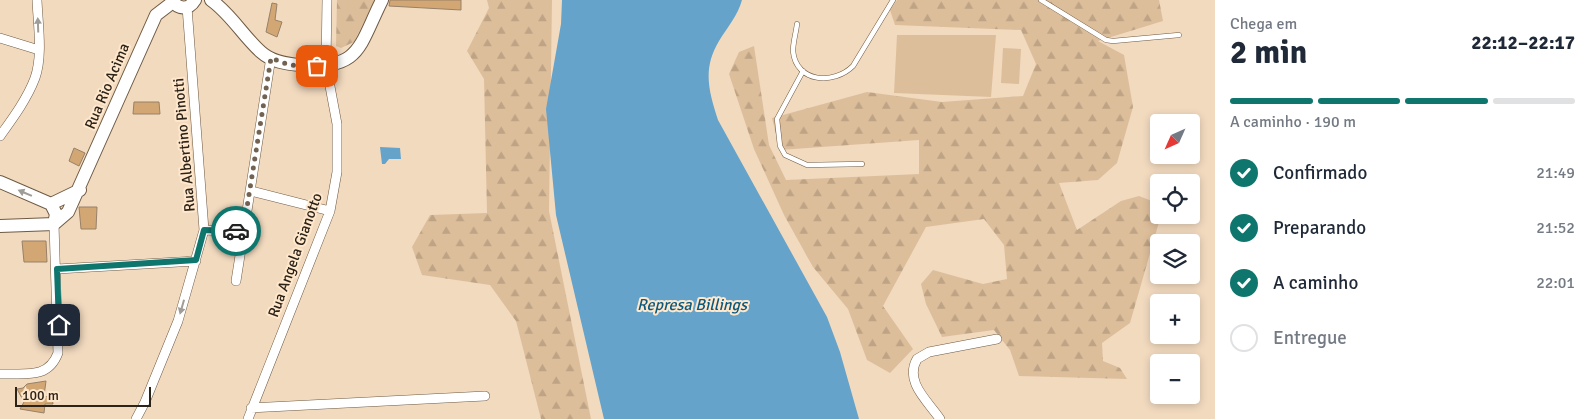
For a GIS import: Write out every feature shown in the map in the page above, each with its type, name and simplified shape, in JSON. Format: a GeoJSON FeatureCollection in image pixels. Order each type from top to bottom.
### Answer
{"type":"FeatureCollection","features":[{"type":"Feature","properties":{"kind":"main road"},"geometry":{"type":"LineString","coordinates":[[211,0],[241,27],[262,53],[289,65],[342,63],[356,53],[382,0]]}},
{"type":"Feature","properties":{"kind":"main road","name":"Rua Rio Acima"},"geometry":{"type":"LineString","coordinates":[[54,224],[68,212],[80,190],[156,15],[172,1],[178,7],[191,4]]}},
{"type":"Feature","properties":{"kind":"main road"},"geometry":{"type":"LineString","coordinates":[[0,182],[51,204],[56,214],[54,224],[0,226]]}},
{"type":"Feature","properties":{"kind":"main road"},"geometry":{"type":"LineString","coordinates":[[51,204],[80,190]]}},
{"type":"Feature","properties":{"kind":"street"},"geometry":{"type":"LineString","coordinates":[[0,136],[22,104],[35,77],[39,50],[37,0]]}},
{"type":"Feature","properties":{"kind":"street","name":"Rua Angela Gianotto"},"geometry":{"type":"LineString","coordinates":[[248,419],[330,210],[337,172],[337,124],[326,65],[327,0]]}},
{"type":"Feature","properties":{"kind":"street","name":"Rua Albertino Pinotti"},"geometry":{"type":"LineString","coordinates":[[136,419],[178,321],[204,230],[191,4]]}},
{"type":"Feature","properties":{"kind":"street"},"geometry":{"type":"LineString","coordinates":[[0,38],[39,50]]}},
{"type":"Feature","properties":{"kind":"street"},"geometry":{"type":"LineString","coordinates":[[236,281],[271,58]]}},
{"type":"Feature","properties":{"kind":"street"},"geometry":{"type":"LineString","coordinates":[[251,191],[330,210]]}},
{"type":"Feature","properties":{"kind":"street"},"geometry":{"type":"LineString","coordinates":[[0,374],[36,373],[45,371],[55,362],[60,344],[54,224]]}},
{"type":"Feature","properties":{"kind":"street"},"geometry":{"type":"LineString","coordinates":[[204,230],[243,232]]}},
{"type":"Feature","properties":{"kind":"street"},"geometry":{"type":"LineString","coordinates":[[57,269],[196,260]]}},
{"type":"Feature","properties":{"kind":"street"},"geometry":{"type":"LineString","coordinates":[[940,419],[915,385],[912,374],[917,359],[929,352],[997,339]]}},
{"type":"Feature","properties":{"kind":"street"},"geometry":{"type":"LineString","coordinates":[[251,408],[485,396]]}},
{"type":"Feature","properties":{"kind":"lane"},"geometry":{"type":"LineString","coordinates":[[797,24],[793,52],[798,64],[803,71],[813,77],[823,79],[835,78],[845,74],[862,52],[893,0]]}},
{"type":"Feature","properties":{"kind":"lane"},"geometry":{"type":"LineString","coordinates":[[1041,0],[1106,40],[1179,35]]}},
{"type":"Feature","properties":{"kind":"lane"},"geometry":{"type":"LineString","coordinates":[[803,71],[777,119],[780,146],[785,155],[807,164],[862,164]]}},
{"type":"Feature","properties":{"kind":"green space"},"geometry":{"type":"Polygon","coordinates":[[[337,0],[375,0],[354,42],[341,48],[336,46],[337,0]]]}},
{"type":"Feature","properties":{"kind":"green space"},"geometry":{"type":"Polygon","coordinates":[[[487,0],[552,0],[549,211],[591,419],[541,419],[516,321],[490,285],[422,275],[412,247],[430,215],[487,213],[484,79],[467,51],[489,8],[487,0]]]}},
{"type":"Feature","properties":{"kind":"green space"},"geometry":{"type":"Polygon","coordinates":[[[897,0],[1159,0],[1163,21],[1098,41],[1124,55],[1133,107],[1117,163],[1098,180],[1059,183],[1077,230],[1121,201],[1139,196],[1150,200],[1150,224],[1158,224],[1156,234],[1150,234],[1150,253],[1130,323],[1102,343],[1103,361],[1120,368],[1127,379],[1019,376],[1010,350],[994,330],[942,337],[926,304],[921,284],[933,270],[983,284],[1007,279],[1004,245],[984,219],[926,227],[883,306],[913,349],[890,373],[867,360],[848,309],[813,267],[784,215],[754,149],[729,74],[739,52],[754,46],[769,145],[786,180],[919,174],[919,140],[780,150],[772,118],[867,92],[942,102],[1023,96],[1036,64],[1021,30],[895,25],[890,10],[897,0]]]}},
{"type":"Feature","properties":{"kind":"green space"},"geometry":{"type":"Polygon","coordinates":[[[897,35],[996,35],[991,97],[894,93],[897,35]]]}},
{"type":"Feature","properties":{"kind":"green space"},"geometry":{"type":"Polygon","coordinates":[[[1003,48],[1021,49],[1019,84],[1001,83],[1003,48]]]}},
{"type":"Feature","properties":{"kind":"water","name":"Represa Billings"},"geometry":{"type":"Polygon","coordinates":[[[562,0],[742,0],[710,61],[709,80],[712,100],[718,120],[827,317],[840,352],[859,419],[604,419],[556,215],[546,109],[561,24],[562,0]]]}},
{"type":"Feature","properties":{"kind":"water"},"geometry":{"type":"Polygon","coordinates":[[[380,147],[400,148],[401,159],[389,159],[385,164],[382,164],[380,147]]]}},
{"type":"Feature","properties":{"kind":"building"},"geometry":{"type":"Polygon","coordinates":[[[390,0],[461,0],[461,10],[389,6],[390,0]]]}},
{"type":"Feature","properties":{"kind":"building"},"geometry":{"type":"Polygon","coordinates":[[[272,3],[277,4],[275,20],[282,22],[277,37],[266,32],[272,3]]]}},
{"type":"Feature","properties":{"kind":"building"},"geometry":{"type":"Polygon","coordinates":[[[134,102],[159,102],[160,114],[133,114],[134,102]]]}},
{"type":"Feature","properties":{"kind":"building"},"geometry":{"type":"Polygon","coordinates":[[[74,148],[85,153],[79,166],[69,161],[74,148]]]}},
{"type":"Feature","properties":{"kind":"building"},"geometry":{"type":"Polygon","coordinates":[[[79,207],[97,207],[96,229],[81,229],[79,207]]]}},
{"type":"Feature","properties":{"kind":"building"},"geometry":{"type":"Polygon","coordinates":[[[22,241],[46,241],[47,262],[24,262],[22,241]]]}},
{"type":"Feature","properties":{"kind":"building"},"geometry":{"type":"Polygon","coordinates":[[[46,381],[44,396],[52,398],[53,404],[45,404],[44,413],[20,409],[24,402],[17,389],[23,388],[27,384],[46,381]]]}},
{"type":"Feature","properties":{"kind":"way so far"},"geometry":{"type":"LineString","coordinates":[[236,231],[243,232],[271,58],[289,65],[317,66]]}},
{"type":"Feature","properties":{"kind":"route"},"geometry":{"type":"LineString","coordinates":[[59,325],[57,269],[196,260],[204,230],[236,231]]}}]}
